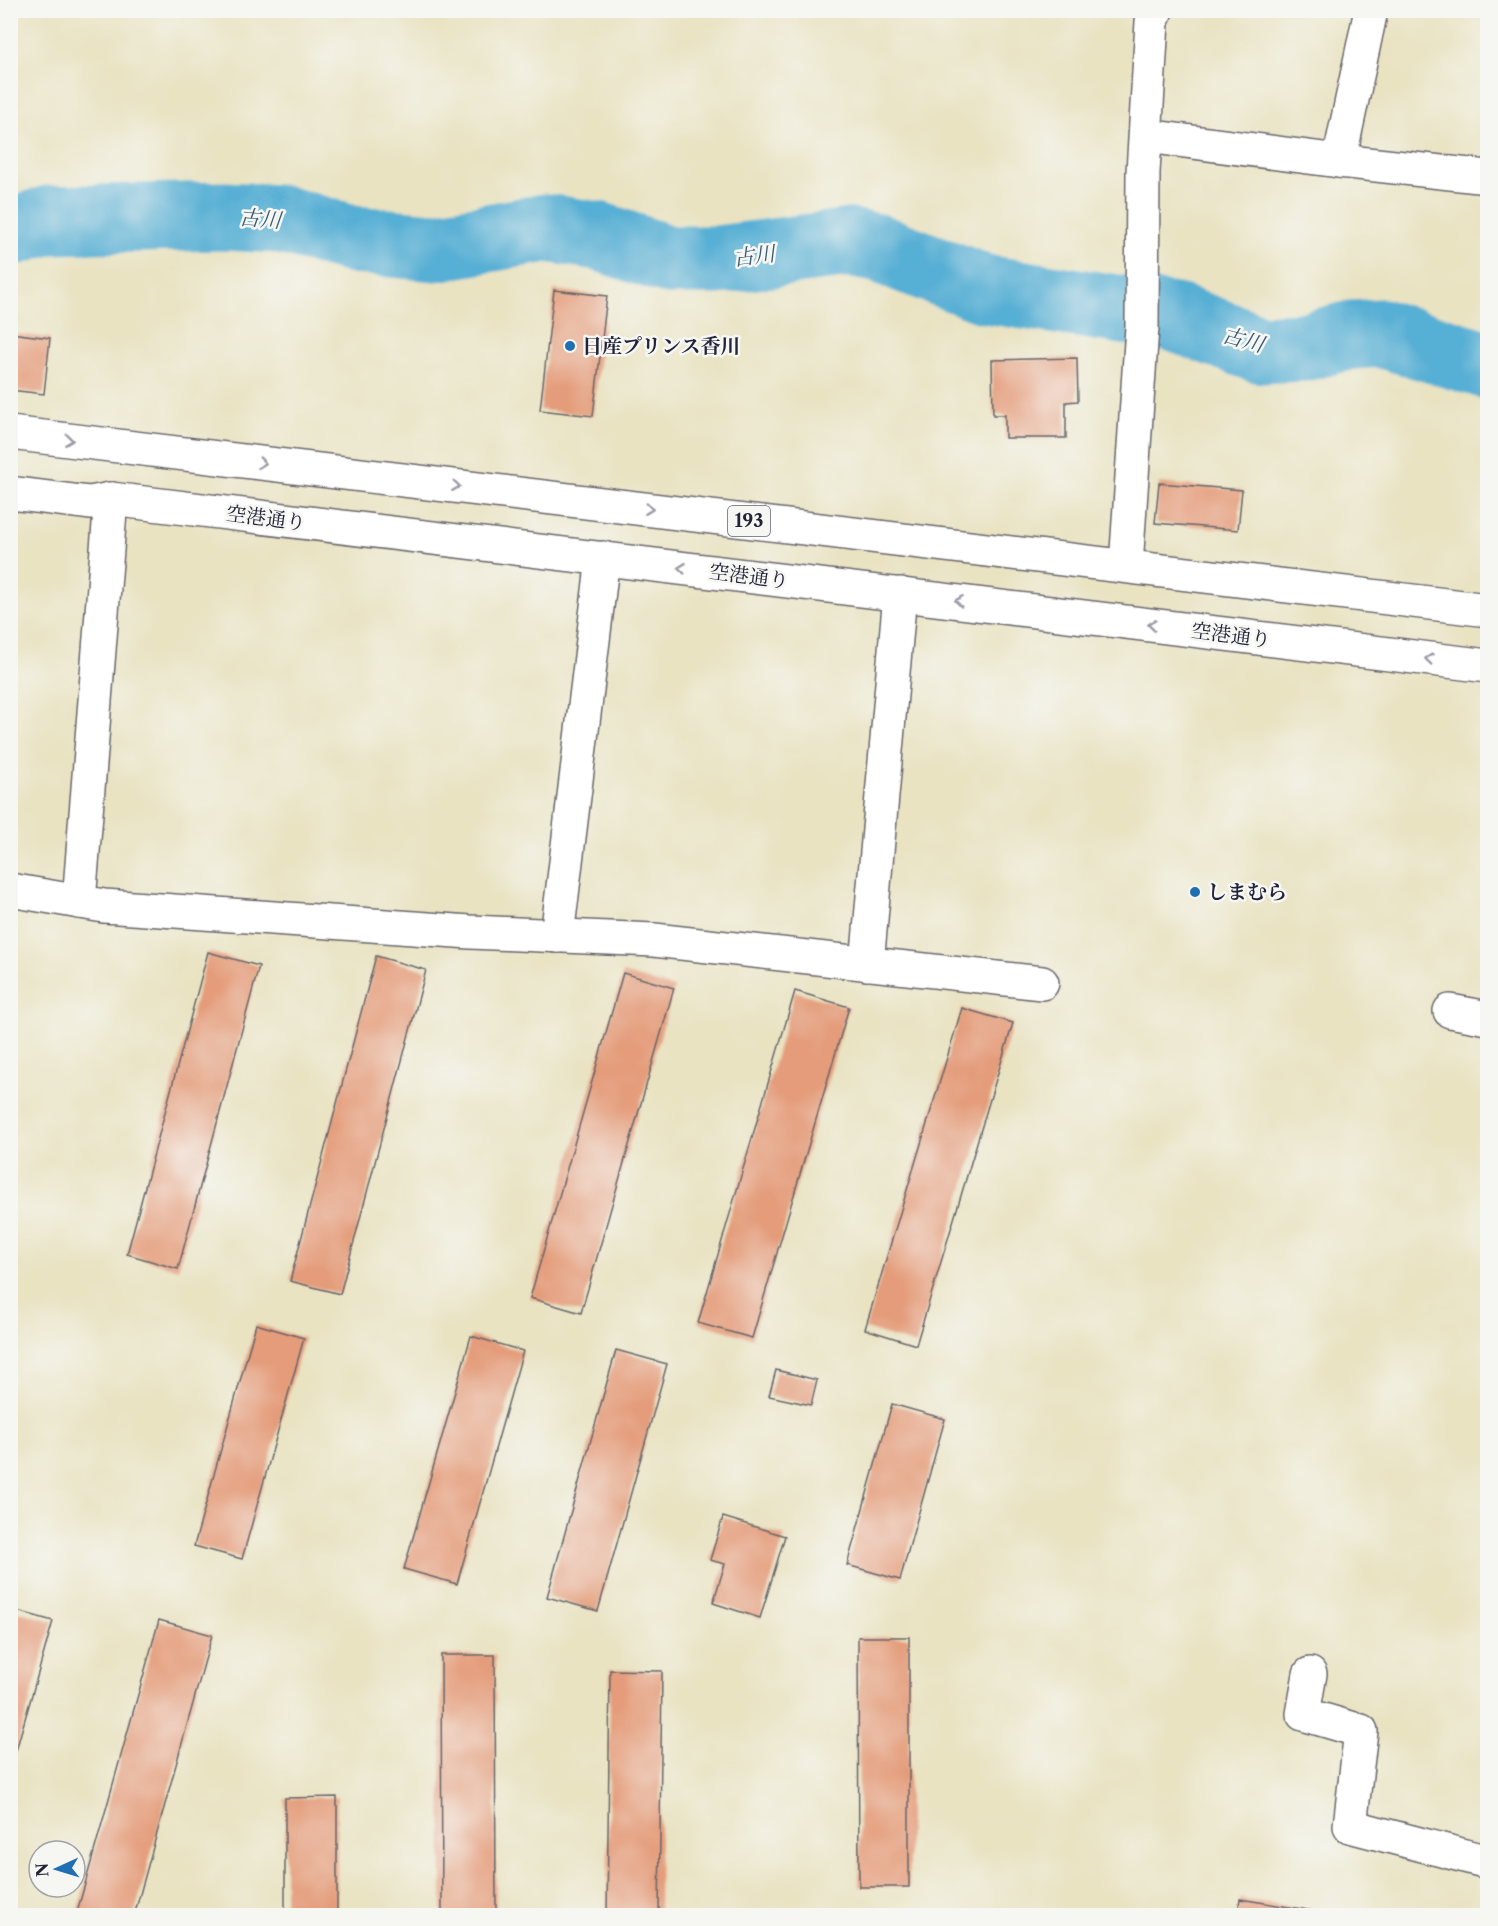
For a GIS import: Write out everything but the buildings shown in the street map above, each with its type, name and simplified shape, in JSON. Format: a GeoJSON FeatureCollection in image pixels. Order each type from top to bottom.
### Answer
{"type":"FeatureCollection","features":[{"type":"Feature","properties":{"kind":"main road"},"geometry":{"type":"LineString","coordinates":[[1126,566],[1142,313],[1146,136],[1152,22],[1156,10]]}},
{"type":"Feature","properties":{"kind":"main road"},"geometry":{"type":"LineString","coordinates":[[1339,161],[1371,10]]}},
{"type":"Feature","properties":{"kind":"main road"},"geometry":{"type":"LineString","coordinates":[[1146,136],[1339,161],[1488,177]]}},
{"type":"Feature","properties":{"kind":"main road","name":"193"},"geometry":{"type":"LineString","coordinates":[[10,433],[1488,610]]}},
{"type":"Feature","properties":{"kind":"main road","name":"空港通り"},"geometry":{"type":"LineString","coordinates":[[10,493],[90,503],[111,499],[1488,666]]}},
{"type":"Feature","properties":{"kind":"main road"},"geometry":{"type":"LineString","coordinates":[[79,902],[111,499]]}},
{"type":"Feature","properties":{"kind":"main road"},"geometry":{"type":"LineString","coordinates":[[557,936],[603,558]]}},
{"type":"Feature","properties":{"kind":"main road"},"geometry":{"type":"LineString","coordinates":[[867,964],[900,594]]}},
{"type":"Feature","properties":{"kind":"main road"},"geometry":{"type":"LineString","coordinates":[[10,890],[79,902],[146,909],[557,936],[654,940],[1042,983]]}},
{"type":"Feature","properties":{"kind":"main road"},"geometry":{"type":"LineString","coordinates":[[1449,1011],[1488,1018]]}},
{"type":"Feature","properties":{"kind":"main road"},"geometry":{"type":"LineString","coordinates":[[1310,1674],[1303,1714],[1360,1731],[1350,1826],[1488,1862]]}},
{"type":"Feature","properties":{"kind":"waterway","name":"古川"},"geometry":{"type":"LineString","coordinates":[[10,232],[49,220],[224,216],[279,219],[356,240],[435,247],[546,228],[598,236],[669,260],[717,260],[850,243],[877,248],[985,289],[1176,318],[1261,349],[1303,347],[1352,335],[1380,333],[1488,365]]}},
{"type":"Feature","properties":{"kind":"place","name":"日産プリンス香川"},"geometry":{"type":"Point","coordinates":[570,346]}},
{"type":"Feature","properties":{"kind":"place","name":"しまむら"},"geometry":{"type":"Point","coordinates":[1195,892]}}]}
